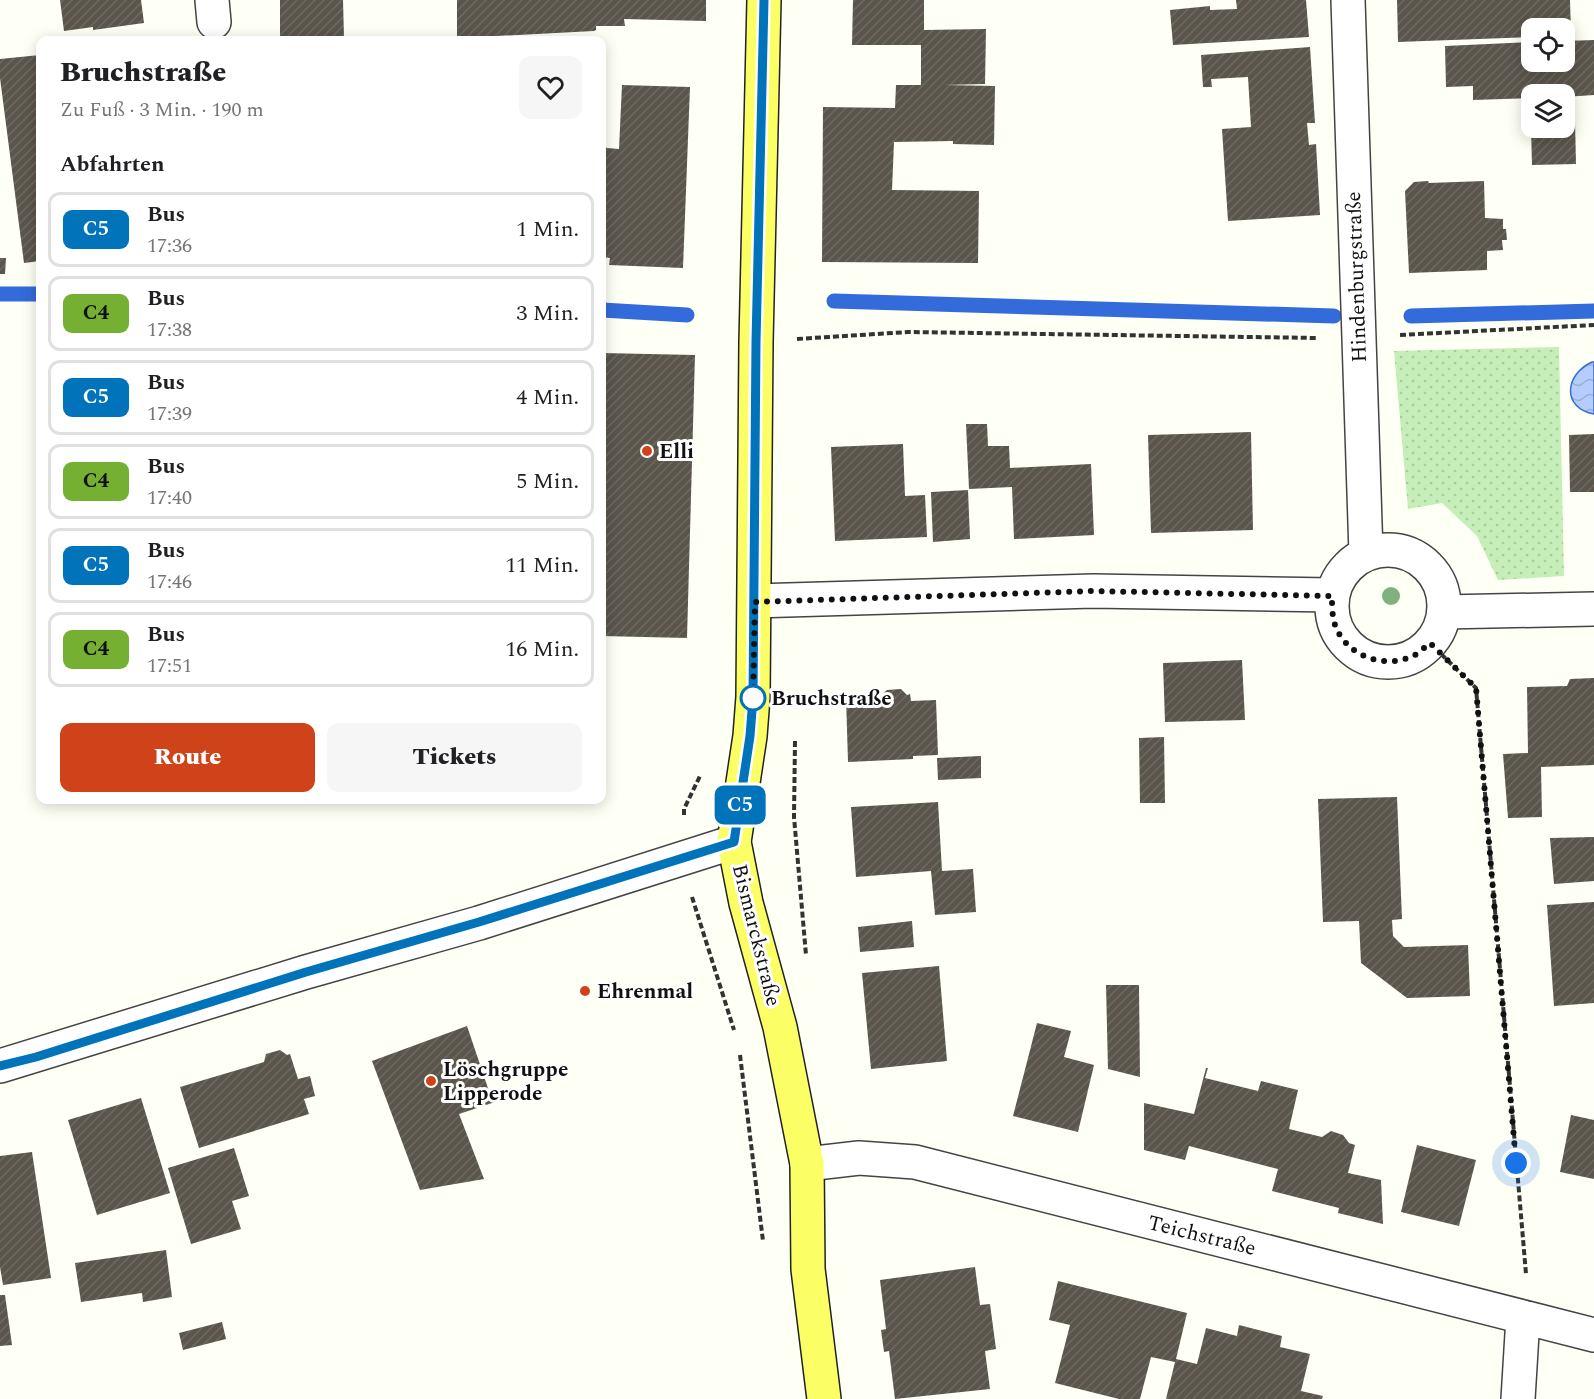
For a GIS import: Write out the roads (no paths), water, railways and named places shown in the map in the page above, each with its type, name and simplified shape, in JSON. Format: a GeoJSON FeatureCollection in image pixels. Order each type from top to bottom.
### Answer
{"type":"FeatureCollection","features":[{"type":"Feature","properties":{"kind":"main road","name":"Bismarckstraße"},"geometry":{"type":"LineString","coordinates":[[764,0],[756,342],[755,602],[750,736],[734,842],[746,903],[780,1027],[807,1164],[808,1269],[824,1399]]}},
{"type":"Feature","properties":{"kind":"street","name":"Hindenburgstraße"},"geometry":{"type":"LineString","coordinates":[[1348,0],[1366,554]]}},
{"type":"Feature","properties":{"kind":"street"},"geometry":{"type":"LineString","coordinates":[[1385,549],[1405,552],[1422,561],[1435,576],[1443,594],[1443,612],[1439,629],[1430,643],[1416,654],[1398,660],[1380,661],[1363,656],[1348,645],[1337,631],[1332,613],[1332,596],[1339,578],[1351,563],[1366,554],[1385,549]]}},
{"type":"Feature","properties":{"kind":"street"},"geometry":{"type":"LineString","coordinates":[[755,602],[1093,591],[1332,596]]}},
{"type":"Feature","properties":{"kind":"street"},"geometry":{"type":"LineString","coordinates":[[1443,612],[1594,609]]}},
{"type":"Feature","properties":{"kind":"street"},"geometry":{"type":"LineString","coordinates":[[0,1066],[36,1057],[306,972],[479,922],[734,842]]}},
{"type":"Feature","properties":{"kind":"street","name":"Teichstraße"},"geometry":{"type":"LineString","coordinates":[[807,1164],[859,1158],[915,1162],[1594,1335]]}},
{"type":"Feature","properties":{"kind":"street"},"geometry":{"type":"LineString","coordinates":[[1518,1399],[1523,1317]]}},
{"type":"Feature","properties":{"kind":"water"},"geometry":{"type":"Polygon","coordinates":[[[1594,362],[1594,414],[1576,405],[1570,391],[1576,375],[1594,362]]]}},
{"type":"Feature","properties":{"kind":"waterway"},"geometry":{"type":"LineString","coordinates":[[0,294],[36,294]]}},
{"type":"Feature","properties":{"kind":"waterway"},"geometry":{"type":"LineString","coordinates":[[834,301],[1334,316]]}},
{"type":"Feature","properties":{"kind":"waterway"},"geometry":{"type":"LineString","coordinates":[[606,310],[687,315]]}},
{"type":"Feature","properties":{"kind":"waterway"},"geometry":{"type":"LineString","coordinates":[[1411,316],[1594,311]]}},
{"type":"Feature","properties":{"kind":"place","name":"Elli"},"geometry":{"type":"Point","coordinates":[647,451]}},
{"type":"Feature","properties":{"kind":"place","name":"Bruchstraße"},"geometry":{"type":"Point","coordinates":[753,698]}},
{"type":"Feature","properties":{"kind":"place","name":"Ehrenmal"},"geometry":{"type":"Point","coordinates":[585,991]}},
{"type":"Feature","properties":{"kind":"place","name":"Löschgruppe Lipperode"},"geometry":{"type":"Point","coordinates":[431,1081]}}]}
